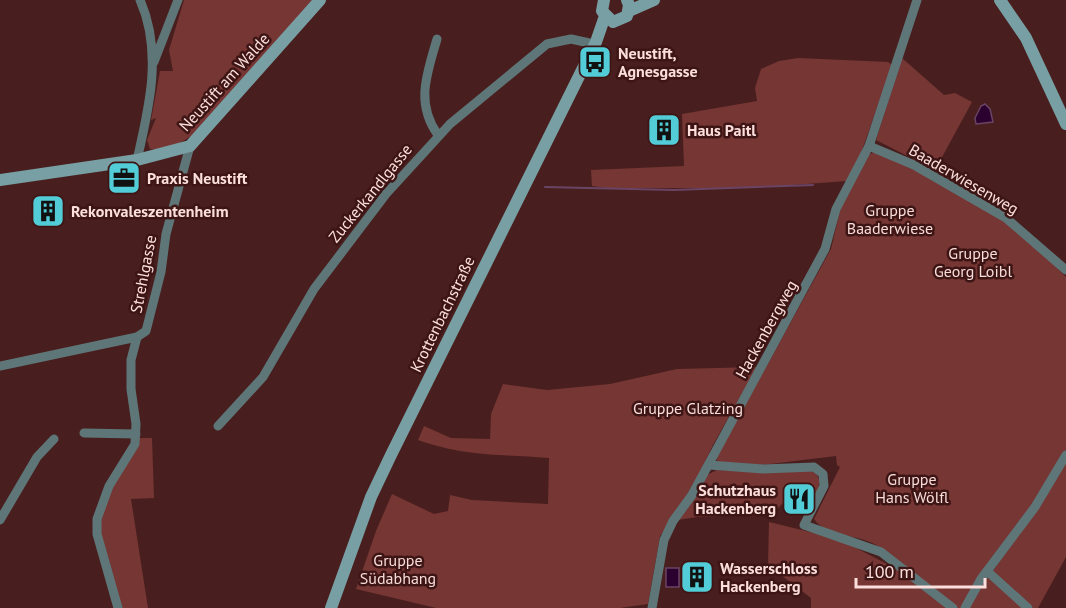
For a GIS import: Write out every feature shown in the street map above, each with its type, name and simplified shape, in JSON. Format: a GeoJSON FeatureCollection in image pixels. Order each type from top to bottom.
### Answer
{"type":"FeatureCollection","features":[{"type":"Feature","properties":{"kind":"main road","name":"Neustift am Walde"},"geometry":{"type":"LineString","coordinates":[[0,180],[137,160],[190,146],[320,0]]}},
{"type":"Feature","properties":{"kind":"main road"},"geometry":{"type":"LineString","coordinates":[[604,0],[602,6],[609,19]]}},
{"type":"Feature","properties":{"kind":"main road"},"geometry":{"type":"LineString","coordinates":[[628,4],[642,0]]}},
{"type":"Feature","properties":{"kind":"main road","name":"Krottenbachstraße"},"geometry":{"type":"LineString","coordinates":[[331,608],[371,498],[391,454],[595,43],[609,19],[623,20],[628,4],[654,0]]}},
{"type":"Feature","properties":{"kind":"main road"},"geometry":{"type":"LineString","coordinates":[[1000,0],[1026,38],[1066,124]]}},
{"type":"Feature","properties":{"kind":"street"},"geometry":{"type":"LineString","coordinates":[[140,0],[145,12],[154,63]]}},
{"type":"Feature","properties":{"kind":"street"},"geometry":{"type":"LineString","coordinates":[[137,160],[149,109],[154,63],[178,0]]}},
{"type":"Feature","properties":{"kind":"street","name":"Hackenbergweg"},"geometry":{"type":"LineString","coordinates":[[652,608],[658,562],[668,530],[709,465],[819,263],[844,191],[869,146],[916,0]]}},
{"type":"Feature","properties":{"kind":"street"},"geometry":{"type":"LineString","coordinates":[[437,39],[425,81],[423,102],[430,124],[438,135]]}},
{"type":"Feature","properties":{"kind":"street","name":"Zuckerkandlgasse"},"geometry":{"type":"LineString","coordinates":[[218,426],[263,376],[325,272],[386,194],[438,135],[547,44],[571,39],[595,43]]}},
{"type":"Feature","properties":{"kind":"street","name":"Strehlgasse"},"geometry":{"type":"LineString","coordinates":[[118,608],[97,534],[97,519],[109,486],[135,444],[131,370],[137,337],[143,334],[147,327],[161,272],[166,234],[190,146]]}},
{"type":"Feature","properties":{"kind":"street","name":"Baaderwiesenweg"},"geometry":{"type":"LineString","coordinates":[[869,146],[914,165],[1005,218],[1066,270]]}},
{"type":"Feature","properties":{"kind":"street"},"geometry":{"type":"LineString","coordinates":[[0,366],[137,337]]}},
{"type":"Feature","properties":{"kind":"street"},"geometry":{"type":"LineString","coordinates":[[84,433],[136,434]]}},
{"type":"Feature","properties":{"kind":"street"},"geometry":{"type":"LineString","coordinates":[[0,520],[37,457],[54,439]]}},
{"type":"Feature","properties":{"kind":"street"},"geometry":{"type":"LineString","coordinates":[[964,608],[987,571],[1017,533],[1066,455]]}},
{"type":"Feature","properties":{"kind":"street"},"geometry":{"type":"LineString","coordinates":[[709,465],[763,470],[814,467],[823,474],[824,486],[804,525],[881,552],[942,603],[953,608]]}},
{"type":"Feature","properties":{"kind":"street"},"geometry":{"type":"LineString","coordinates":[[987,571],[1028,608]]}},
{"type":"Feature","properties":{"kind":"green space"},"geometry":{"type":"Polygon","coordinates":[[[184,0],[314,0],[194,134],[168,148],[150,149],[147,140],[156,118],[151,120],[160,71],[173,71],[169,50],[184,0]]]}},
{"type":"Feature","properties":{"kind":"green space"},"geometry":{"type":"Polygon","coordinates":[[[798,58],[888,62],[892,65],[860,156],[847,181],[753,188],[605,188],[592,186],[591,170],[684,166],[682,114],[757,101],[755,88],[761,69],[779,61],[798,58]]]}},
{"type":"Feature","properties":{"kind":"green space"},"geometry":{"type":"Polygon","coordinates":[[[902,58],[944,95],[955,93],[972,102],[935,170],[876,140],[902,58]]]}},
{"type":"Feature","properties":{"kind":"green space"},"geometry":{"type":"Polygon","coordinates":[[[877,152],[937,181],[995,215],[1031,241],[1066,277],[1066,557],[1038,608],[1033,608],[992,572],[1037,510],[1044,487],[962,608],[811,608],[811,598],[768,565],[769,522],[839,539],[906,574],[879,547],[827,530],[814,519],[840,467],[837,465],[836,456],[762,465],[718,462],[716,458],[831,249],[840,210],[869,154],[877,152]]]}},
{"type":"Feature","properties":{"kind":"green space"},"geometry":{"type":"Polygon","coordinates":[[[757,367],[713,445],[689,495],[660,536],[648,604],[620,608],[436,608],[356,589],[376,531],[392,494],[434,514],[448,511],[450,495],[472,500],[548,504],[549,458],[483,454],[435,445],[418,440],[424,426],[451,438],[490,439],[491,414],[503,384],[547,390],[610,384],[677,369],[757,367]]]}},
{"type":"Feature","properties":{"kind":"green space"},"geometry":{"type":"Polygon","coordinates":[[[139,438],[152,438],[154,498],[131,499],[148,608],[121,608],[101,545],[98,523],[100,510],[111,484],[139,438]]]}},
{"type":"Feature","properties":{"kind":"green space"},"geometry":{"type":"Polygon","coordinates":[[[717,470],[811,471],[817,475],[819,486],[816,494],[803,483],[772,514],[678,520],[707,475],[717,470]]]}},
{"type":"Feature","properties":{"kind":"green space"},"geometry":{"type":"Polygon","coordinates":[[[988,577],[1023,608],[969,608],[979,587],[988,577]]]}},
{"type":"Feature","properties":{"kind":"shaded area"},"geometry":{"type":"Polygon","coordinates":[[[985,104],[990,109],[993,122],[976,124],[975,118],[981,106],[985,104]]]}},
{"type":"Feature","properties":{"kind":"shaded area"},"geometry":{"type":"Polygon","coordinates":[[[666,568],[679,568],[679,587],[666,587],[666,568]]]}},
{"type":"Feature","properties":{"kind":"waterway"},"geometry":{"type":"LineString","coordinates":[[545,187],[674,190],[813,185]]}},
{"type":"Feature","properties":{"kind":"place","name":"Neustift, Agnesgasse"},"geometry":{"type":"Point","coordinates":[595,62]}},
{"type":"Feature","properties":{"kind":"place","name":"Haus Paitl"},"geometry":{"type":"Point","coordinates":[664,130]}},
{"type":"Feature","properties":{"kind":"place","name":"Praxis Neustift"},"geometry":{"type":"Point","coordinates":[124,178]}},
{"type":"Feature","properties":{"kind":"place","name":"Rekonvaleszentenheim"},"geometry":{"type":"Point","coordinates":[48,211]}},
{"type":"Feature","properties":{"kind":"place","name":"Schutzhaus Hackenberg"},"geometry":{"type":"Point","coordinates":[799,499]}},
{"type":"Feature","properties":{"kind":"place","name":"Wasserschloss Hackenberg"},"geometry":{"type":"Point","coordinates":[697,577]}},
{"type":"Feature","properties":{"kind":"park label","name":"Gruppe Baaderwiese"},"geometry":{"type":"Point","coordinates":[890,219]}},
{"type":"Feature","properties":{"kind":"park label","name":"Gruppe Georg Loibl"},"geometry":{"type":"Point","coordinates":[973,262]}},
{"type":"Feature","properties":{"kind":"park label","name":"Gruppe Glatzing"},"geometry":{"type":"Point","coordinates":[688,408]}},
{"type":"Feature","properties":{"kind":"park label","name":"Gruppe Hans Wölfl"},"geometry":{"type":"Point","coordinates":[912,488]}},
{"type":"Feature","properties":{"kind":"park label","name":"Gruppe Südabhang"},"geometry":{"type":"Point","coordinates":[398,569]}}]}
